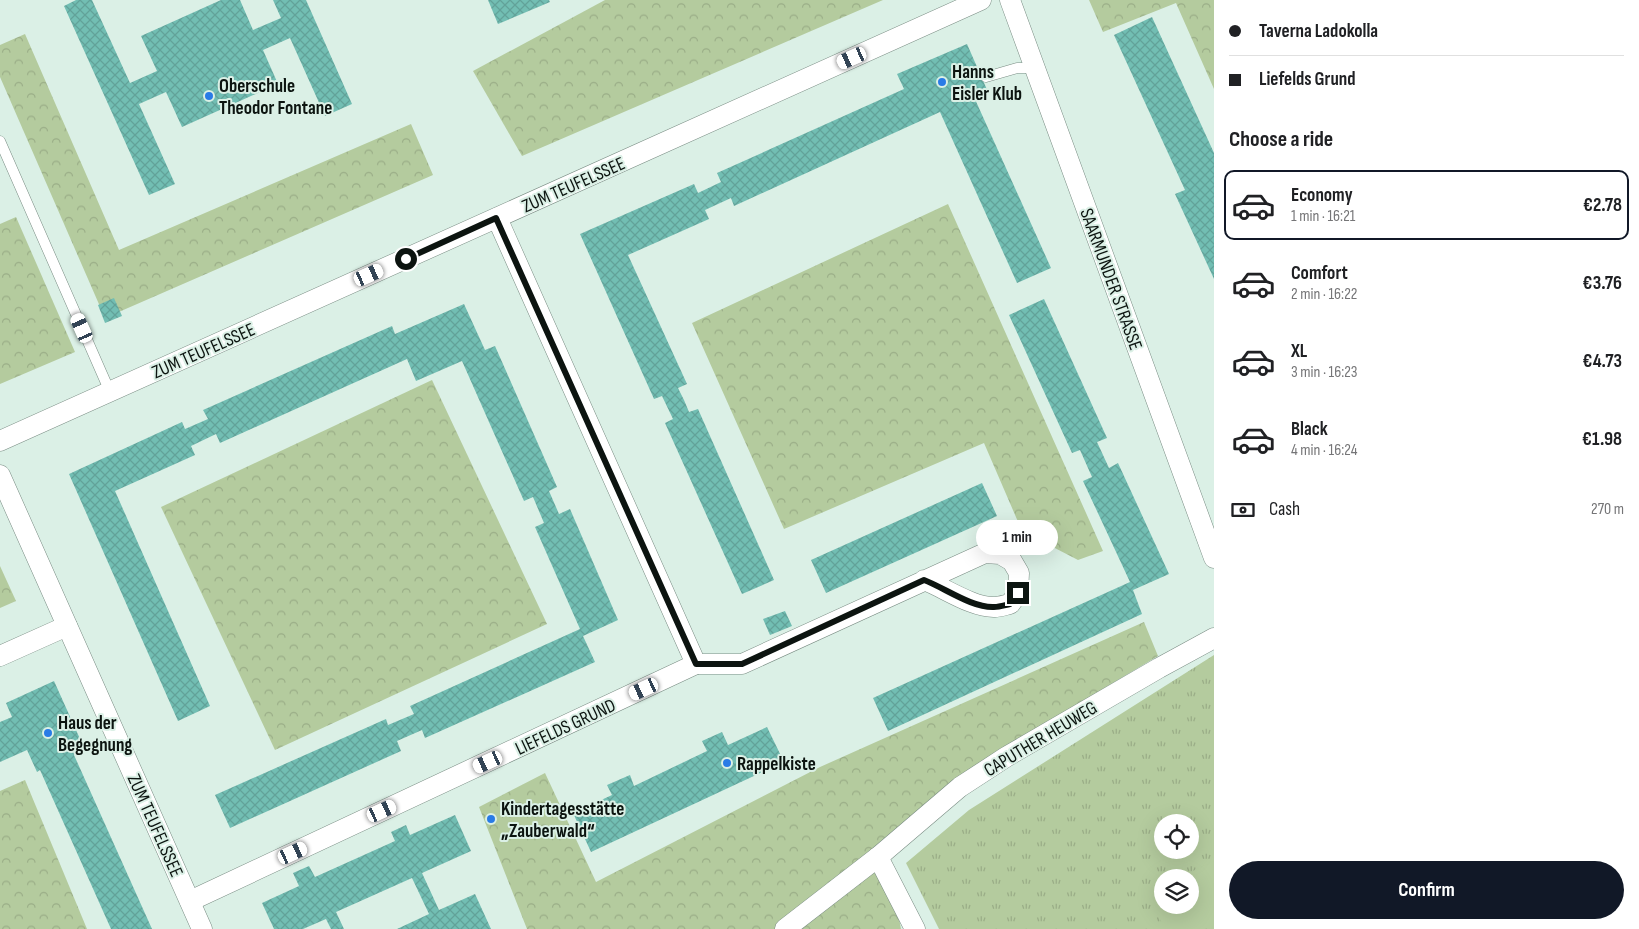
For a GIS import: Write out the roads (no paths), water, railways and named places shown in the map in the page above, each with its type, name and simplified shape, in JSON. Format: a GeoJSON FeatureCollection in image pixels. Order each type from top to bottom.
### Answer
{"type":"FeatureCollection","features":[{"type":"Feature","properties":{"kind":"street","name":"ZUM TEUFELSSEE"},"geometry":{"type":"LineString","coordinates":[[0,441],[981,0]]}},
{"type":"Feature","properties":{"kind":"street","name":"SAARMUNDER STRASSE"},"geometry":{"type":"LineString","coordinates":[[1010,0],[1214,558]]}},
{"type":"Feature","properties":{"kind":"street"},"geometry":{"type":"LineString","coordinates":[[496,218],[696,664]]}},
{"type":"Feature","properties":{"kind":"street","name":"ZUM TEUFELSSEE"},"geometry":{"type":"LineString","coordinates":[[0,475],[202,929]]}},
{"type":"Feature","properties":{"kind":"street","name":"LIEFELDS GRUND"},"geometry":{"type":"LineString","coordinates":[[190,901],[696,664],[742,664],[924,580]]}},
{"type":"Feature","properties":{"kind":"street"},"geometry":{"type":"LineString","coordinates":[[0,656],[67,626]]}},
{"type":"Feature","properties":{"kind":"street","name":"CAPUTHER HEUWEG"},"geometry":{"type":"LineString","coordinates":[[785,929],[878,857],[960,787],[1023,747],[1214,638]]}},
{"type":"Feature","properties":{"kind":"street"},"geometry":{"type":"LineString","coordinates":[[878,857],[914,929]]}},
{"type":"Feature","properties":{"kind":"lane"},"geometry":{"type":"LineString","coordinates":[[986,77],[1017,68],[1035,68]]}},
{"type":"Feature","properties":{"kind":"lane"},"geometry":{"type":"LineString","coordinates":[[0,141],[110,392]]}},
{"type":"Feature","properties":{"kind":"place","name":"Hanns Eisler Klub"},"geometry":{"type":"Point","coordinates":[942,82]}},
{"type":"Feature","properties":{"kind":"place","name":"Oberschule Theodor Fontane"},"geometry":{"type":"Point","coordinates":[209,96]}},
{"type":"Feature","properties":{"kind":"place","name":"Haus der Begegnung"},"geometry":{"type":"Point","coordinates":[48,733]}},
{"type":"Feature","properties":{"kind":"place","name":"Rappelkiste"},"geometry":{"type":"Point","coordinates":[727,763]}},
{"type":"Feature","properties":{"kind":"place","name":"Kindertagesstätte „Zauberwald“"},"geometry":{"type":"Point","coordinates":[491,819]}}]}
